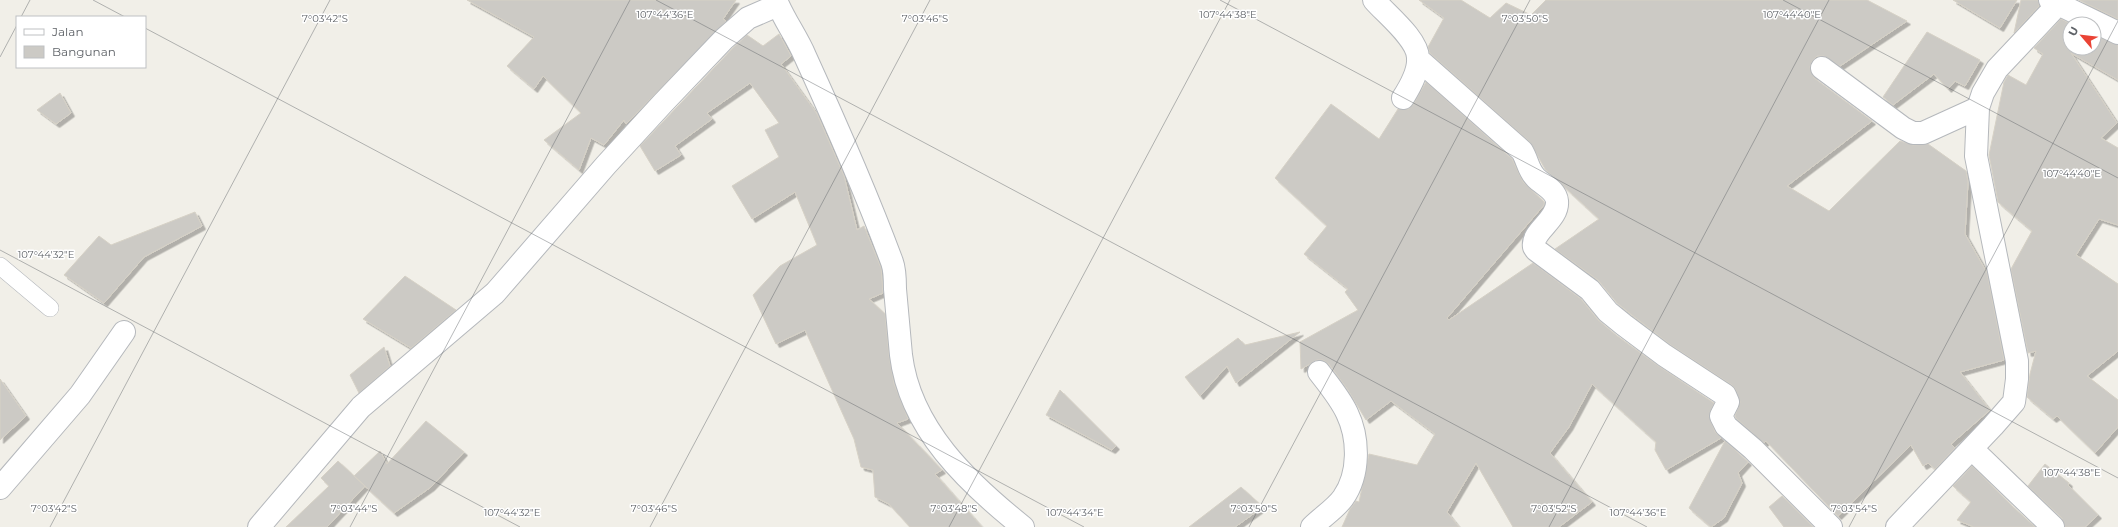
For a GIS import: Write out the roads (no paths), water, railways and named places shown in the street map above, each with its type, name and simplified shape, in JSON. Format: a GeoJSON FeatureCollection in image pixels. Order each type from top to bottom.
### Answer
{"type":"FeatureCollection","features":[{"type":"Feature","properties":{"kind":"street"},"geometry":{"type":"LineString","coordinates":[[1374,0],[1412,40],[1418,50],[1418,59],[1414,76],[1403,98]]}},
{"type":"Feature","properties":{"kind":"street"},"geometry":{"type":"LineString","coordinates":[[1897,527],[1972,449],[2014,402],[2018,379],[2015,354],[1976,156],[1978,108],[1983,93],[1997,69],[2057,1],[2118,33]]}},
{"type":"Feature","properties":{"kind":"street"},"geometry":{"type":"LineString","coordinates":[[259,527],[361,407],[495,293],[606,165],[724,39],[748,18],[777,3],[801,45],[864,186],[877,226],[893,264],[901,356],[911,398],[930,432],[956,466],[991,501],[1023,527]]}},
{"type":"Feature","properties":{"kind":"street"},"geometry":{"type":"LineString","coordinates":[[1418,59],[1522,151],[1529,170],[1555,194],[1556,205],[1549,223],[1538,233],[1534,240],[1533,244],[1536,250],[1590,290],[1608,312],[1629,329],[1664,355],[1726,395],[1728,402],[1721,416],[1726,426],[1753,449],[1831,527]]}},
{"type":"Feature","properties":{"kind":"street"},"geometry":{"type":"LineString","coordinates":[[1822,68],[1903,128],[1913,133],[1923,133],[1978,108]]}},
{"type":"Feature","properties":{"kind":"street"},"geometry":{"type":"LineString","coordinates":[[0,488],[80,395],[124,332]]}},
{"type":"Feature","properties":{"kind":"street"},"geometry":{"type":"LineString","coordinates":[[1312,527],[1345,496],[1352,483],[1356,463],[1356,449],[1348,415],[1319,372]]}},
{"type":"Feature","properties":{"kind":"street"},"geometry":{"type":"LineString","coordinates":[[1972,449],[2053,527]]}},
{"type":"Feature","properties":{"kind":"lane"},"geometry":{"type":"LineString","coordinates":[[0,266],[50,308]]}}]}
